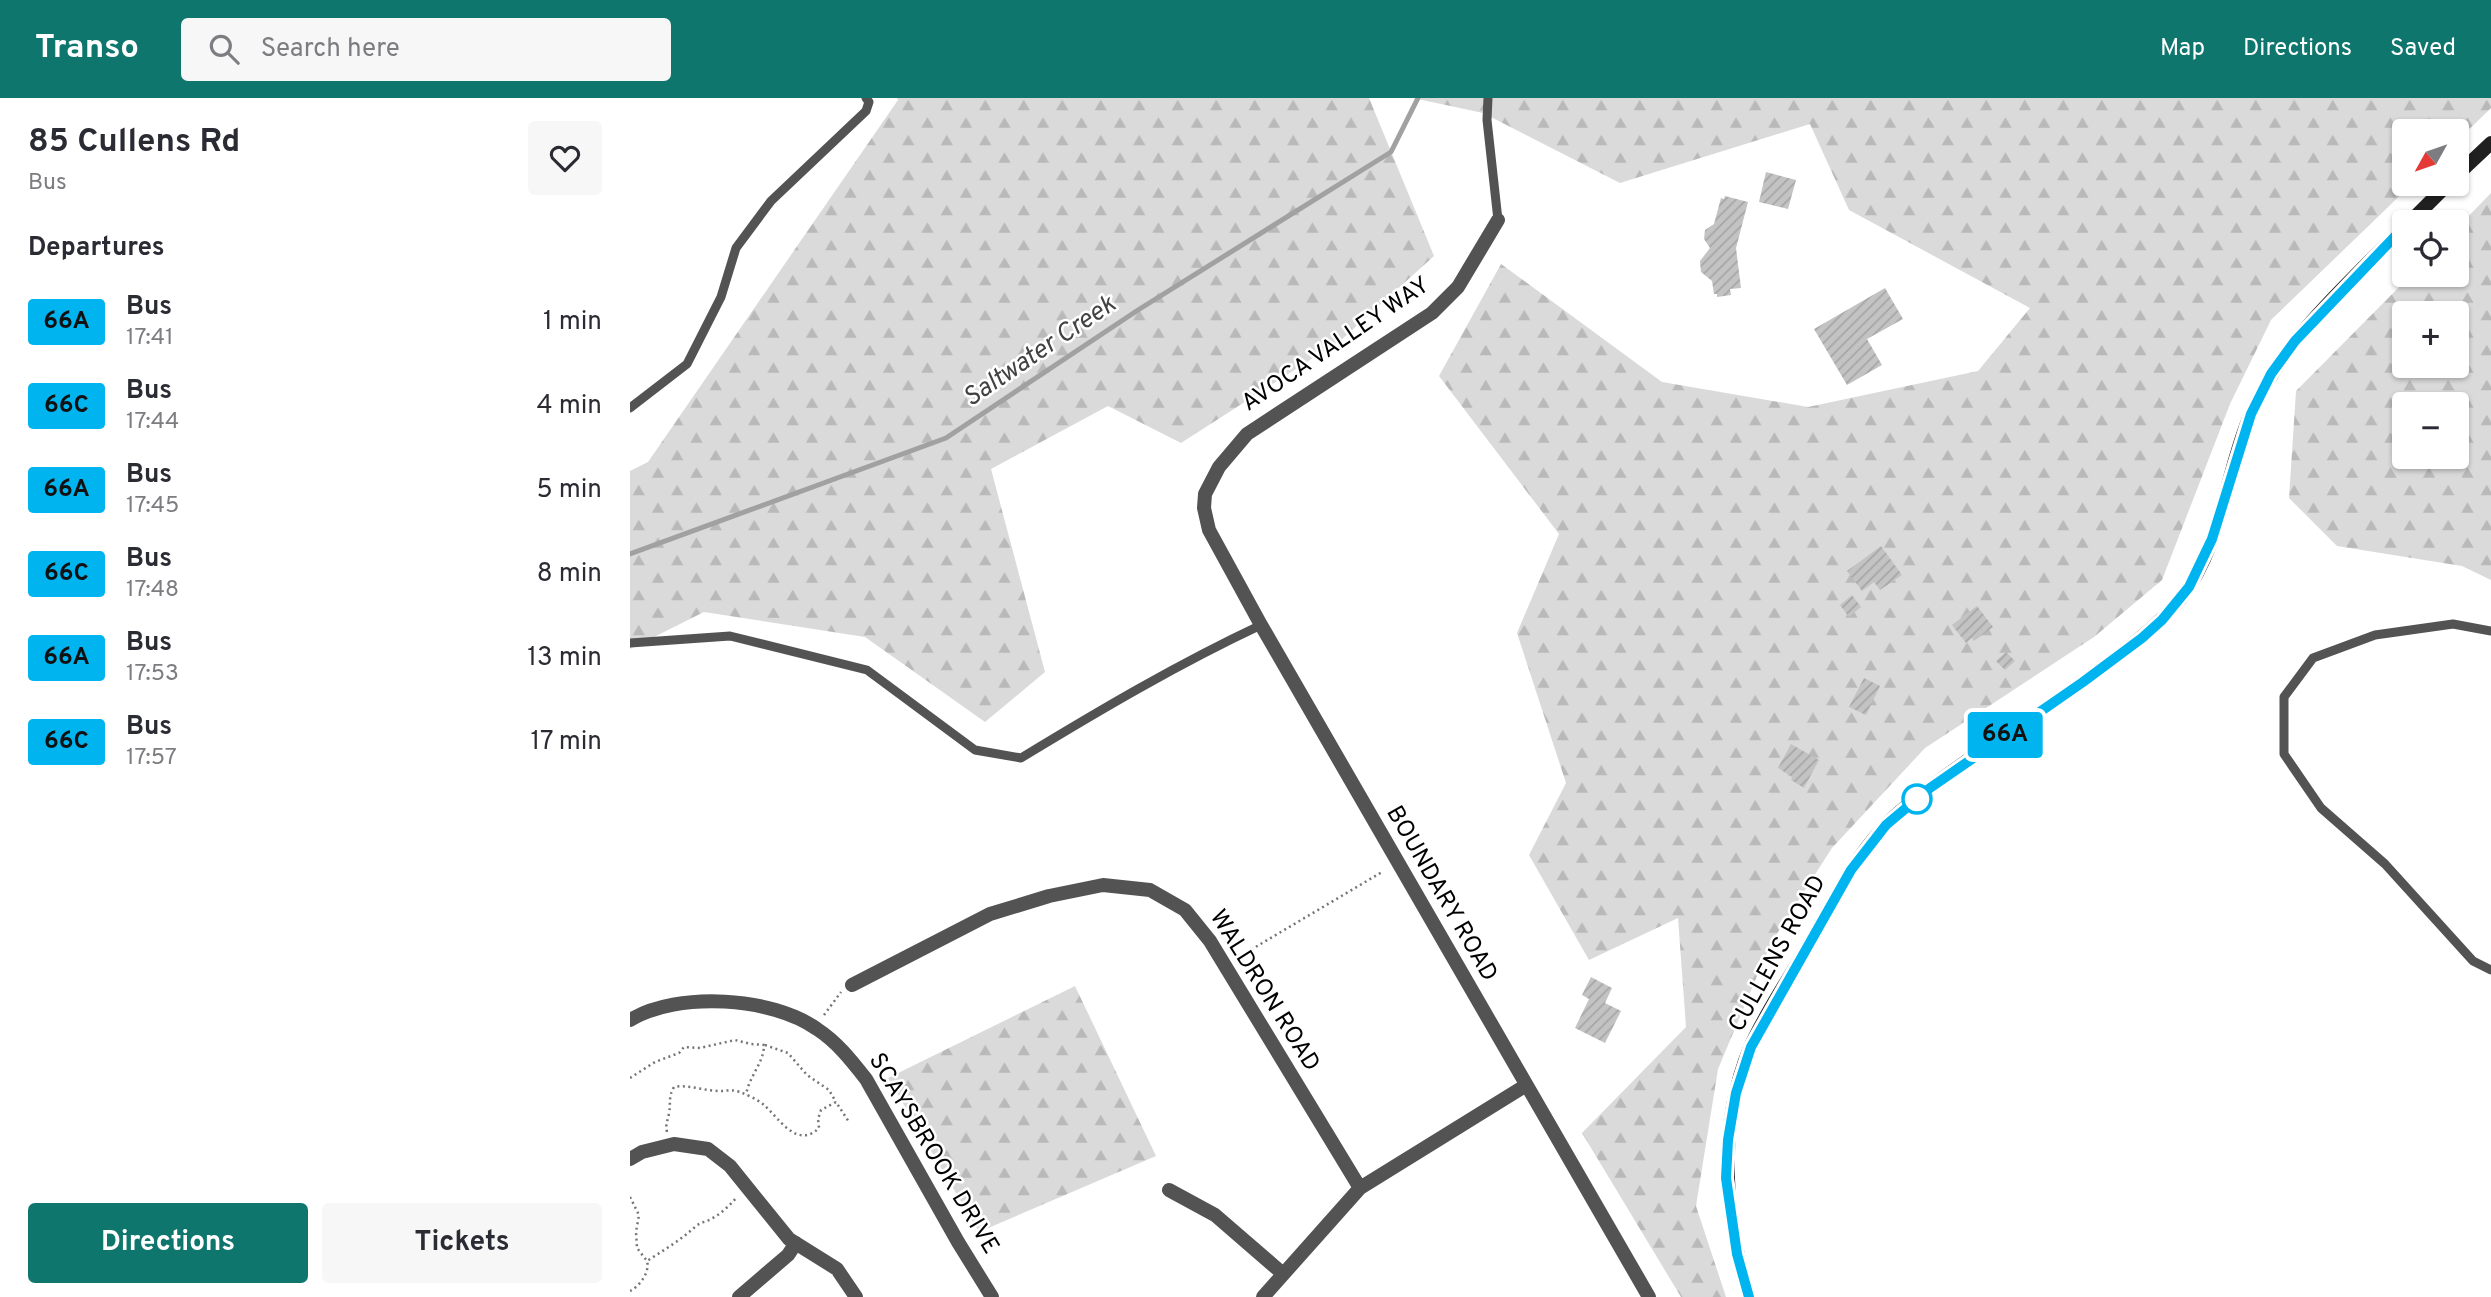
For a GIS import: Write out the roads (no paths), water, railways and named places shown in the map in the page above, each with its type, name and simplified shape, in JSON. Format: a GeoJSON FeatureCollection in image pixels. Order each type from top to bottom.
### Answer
{"type":"FeatureCollection","features":[{"type":"Feature","properties":{"kind":"main road"},"geometry":{"type":"LineString","coordinates":[[2469,164],[2491,143]]}},
{"type":"Feature","properties":{"kind":"main road"},"geometry":{"type":"LineString","coordinates":[[2422,210],[2436,196]]}},
{"type":"Feature","properties":{"kind":"main road","name":"CULLENS ROAD"},"geometry":{"type":"LineString","coordinates":[[1749,1297],[1737,1254],[1726,1178],[1728,1140],[1736,1093],[1751,1047],[1851,870],[1886,825],[1930,788],[2083,682],[2162,620],[2189,587],[2212,539],[2251,414],[2271,374],[2295,341],[2392,240]]}},
{"type":"Feature","properties":{"kind":"street","name":"AVOCA VALLEY WAY"},"geometry":{"type":"LineString","coordinates":[[1204,508],[1208,486],[1219,467],[1247,434],[1432,313],[1458,287],[1498,220]]}},
{"type":"Feature","properties":{"kind":"street","name":"BOUNDARY ROAD"},"geometry":{"type":"LineString","coordinates":[[1204,508],[1209,530],[1261,625],[1649,1297]]}},
{"type":"Feature","properties":{"kind":"street","name":"WALDRON ROAD"},"geometry":{"type":"LineString","coordinates":[[852,985],[990,914],[1103,885],[1150,890],[1185,910],[1210,941],[1360,1188]]}},
{"type":"Feature","properties":{"kind":"street","name":"SCAYSBROOK DRIVE"},"geometry":{"type":"LineString","coordinates":[[630,1020],[678,1004],[722,1001],[763,1006],[797,1017],[816,1028],[847,1054],[866,1079],[992,1297]]}},
{"type":"Feature","properties":{"kind":"street"},"geometry":{"type":"LineString","coordinates":[[1263,1297],[1360,1188],[1525,1086]]}},
{"type":"Feature","properties":{"kind":"street"},"geometry":{"type":"LineString","coordinates":[[630,1159],[642,1152],[674,1144],[708,1149],[730,1166],[789,1238],[837,1269],[856,1297]]}},
{"type":"Feature","properties":{"kind":"street"},"geometry":{"type":"LineString","coordinates":[[1169,1190],[1215,1215],[1282,1273]]}},
{"type":"Feature","properties":{"kind":"street"},"geometry":{"type":"LineString","coordinates":[[739,1297],[788,1255],[796,1243]]}},
{"type":"Feature","properties":{"kind":"lane"},"geometry":{"type":"LineString","coordinates":[[630,408],[687,364],[720,297],[736,248],[771,201],[866,111],[869,102],[866,98]]}},
{"type":"Feature","properties":{"kind":"lane"},"geometry":{"type":"LineString","coordinates":[[1488,98],[1487,120],[1498,220]]}},
{"type":"Feature","properties":{"kind":"lane"},"geometry":{"type":"LineString","coordinates":[[2491,631],[2453,624],[2375,635],[2314,659],[2284,697],[2284,754],[2321,808],[2385,864],[2473,961],[2491,970]]}},
{"type":"Feature","properties":{"kind":"lane"},"geometry":{"type":"LineString","coordinates":[[630,643],[730,636],[867,670],[975,750],[1021,758],[1139,687],[1261,625]]}},
{"type":"Feature","properties":{"kind":"waterway","name":"Saltwater Creek"},"geometry":{"type":"LineString","coordinates":[[630,554],[946,438],[1138,310],[1391,152],[1418,98]]}}]}
